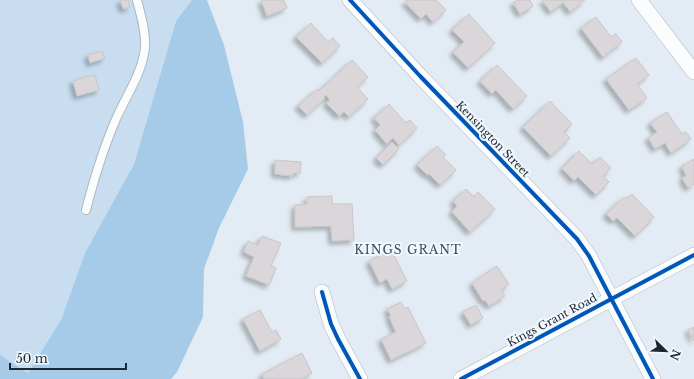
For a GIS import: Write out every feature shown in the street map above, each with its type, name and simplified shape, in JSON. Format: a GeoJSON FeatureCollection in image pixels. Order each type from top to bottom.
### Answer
{"type":"FeatureCollection","features":[{"type":"Feature","properties":{"kind":"street","name":"Kensington Street"},"geometry":{"type":"LineString","coordinates":[[350,0],[577,239],[589,256],[653,379]]}},
{"type":"Feature","properties":{"kind":"street"},"geometry":{"type":"LineString","coordinates":[[639,0],[694,72]]}},
{"type":"Feature","properties":{"kind":"street","name":"Kings Grant Road"},"geometry":{"type":"LineString","coordinates":[[461,379],[694,255]]}},
{"type":"Feature","properties":{"kind":"street"},"geometry":{"type":"LineString","coordinates":[[322,292],[338,339],[360,379]]}},
{"type":"Feature","properties":{"kind":"lane"},"geometry":{"type":"LineString","coordinates":[[86,210],[100,159],[116,118],[136,78],[142,62],[145,48],[144,30],[137,0]]}},
{"type":"Feature","properties":{"kind":"shaded area"},"geometry":{"type":"Polygon","coordinates":[[[0,0],[192,0],[176,21],[134,164],[85,253],[61,320],[28,373],[0,355],[0,0]]]}},
{"type":"Feature","properties":{"kind":"water"},"geometry":{"type":"Polygon","coordinates":[[[192,0],[207,0],[224,45],[243,122],[248,169],[219,228],[204,269],[203,317],[177,372],[171,379],[0,379],[0,355],[28,373],[61,320],[85,253],[134,164],[176,21],[192,0]]]}},
{"type":"Feature","properties":{"kind":"building"},"geometry":{"type":"Polygon","coordinates":[[[120,0],[128,0],[130,7],[123,9],[120,0]]]}},
{"type":"Feature","properties":{"kind":"building"},"geometry":{"type":"Polygon","coordinates":[[[261,0],[284,0],[287,8],[267,16],[261,0]]]}},
{"type":"Feature","properties":{"kind":"building"},"geometry":{"type":"Polygon","coordinates":[[[407,0],[436,0],[446,10],[433,22],[426,14],[421,19],[405,2],[407,0]]]}},
{"type":"Feature","properties":{"kind":"building"},"geometry":{"type":"Polygon","coordinates":[[[518,0],[530,0],[533,6],[520,14],[513,3],[518,0]]]}},
{"type":"Feature","properties":{"kind":"building"},"geometry":{"type":"Polygon","coordinates":[[[542,0],[585,0],[570,12],[563,2],[551,12],[542,0]]]}},
{"type":"Feature","properties":{"kind":"building"},"geometry":{"type":"Polygon","coordinates":[[[469,14],[495,43],[468,68],[453,52],[464,42],[452,30],[469,14]]]}},
{"type":"Feature","properties":{"kind":"building"},"geometry":{"type":"Polygon","coordinates":[[[596,17],[611,37],[616,34],[622,42],[603,57],[581,28],[596,17]]]}},
{"type":"Feature","properties":{"kind":"building"},"geometry":{"type":"Polygon","coordinates":[[[311,23],[328,42],[333,38],[340,46],[322,63],[296,37],[311,23]]]}},
{"type":"Feature","properties":{"kind":"building"},"geometry":{"type":"Polygon","coordinates":[[[102,51],[105,58],[90,63],[88,55],[102,51]]]}},
{"type":"Feature","properties":{"kind":"building"},"geometry":{"type":"Polygon","coordinates":[[[636,58],[649,75],[637,84],[647,98],[629,110],[606,79],[636,58]]]}},
{"type":"Feature","properties":{"kind":"building"},"geometry":{"type":"Polygon","coordinates":[[[352,60],[368,77],[357,87],[368,99],[349,117],[344,112],[339,116],[326,103],[330,100],[326,95],[324,97],[325,98],[307,115],[298,106],[317,89],[319,91],[352,60]]]}},
{"type":"Feature","properties":{"kind":"building"},"geometry":{"type":"Polygon","coordinates":[[[497,65],[527,96],[513,109],[496,90],[492,94],[480,81],[497,65]]]}},
{"type":"Feature","properties":{"kind":"building"},"geometry":{"type":"Polygon","coordinates":[[[95,75],[99,90],[77,96],[73,81],[95,75]]]}},
{"type":"Feature","properties":{"kind":"building"},"geometry":{"type":"Polygon","coordinates":[[[550,101],[572,124],[564,132],[570,138],[551,156],[523,127],[550,101]]]}},
{"type":"Feature","properties":{"kind":"building"},"geometry":{"type":"Polygon","coordinates":[[[389,104],[406,123],[410,120],[417,128],[399,145],[393,138],[387,144],[375,130],[380,125],[374,118],[389,104]]]}},
{"type":"Feature","properties":{"kind":"building"},"geometry":{"type":"Polygon","coordinates":[[[667,112],[682,134],[686,132],[691,139],[671,153],[665,143],[655,149],[648,138],[657,132],[650,123],[667,112]]]}},
{"type":"Feature","properties":{"kind":"building"},"geometry":{"type":"Polygon","coordinates":[[[392,142],[399,149],[383,165],[376,158],[392,142]]]}},
{"type":"Feature","properties":{"kind":"building"},"geometry":{"type":"Polygon","coordinates":[[[437,146],[446,155],[443,157],[456,170],[440,185],[417,165],[437,146]]]}},
{"type":"Feature","properties":{"kind":"building"},"geometry":{"type":"Polygon","coordinates":[[[579,151],[592,164],[600,157],[611,168],[603,176],[609,182],[596,195],[578,177],[574,181],[562,168],[579,151]]]}},
{"type":"Feature","properties":{"kind":"building"},"geometry":{"type":"Polygon","coordinates":[[[694,159],[694,184],[688,188],[682,178],[686,176],[682,166],[694,159]]]}},
{"type":"Feature","properties":{"kind":"building"},"geometry":{"type":"Polygon","coordinates":[[[275,160],[301,162],[300,173],[293,173],[293,176],[275,174],[275,160]]]}},
{"type":"Feature","properties":{"kind":"building"},"geometry":{"type":"Polygon","coordinates":[[[466,189],[474,197],[478,192],[495,209],[470,232],[452,211],[457,206],[453,201],[466,189]]]}},
{"type":"Feature","properties":{"kind":"building"},"geometry":{"type":"Polygon","coordinates":[[[632,194],[654,217],[635,236],[617,218],[613,221],[606,214],[624,197],[626,199],[632,194]]]}},
{"type":"Feature","properties":{"kind":"building"},"geometry":{"type":"Polygon","coordinates":[[[332,196],[332,204],[352,204],[354,240],[332,241],[331,226],[295,227],[295,205],[307,204],[307,197],[332,196]]]}},
{"type":"Feature","properties":{"kind":"building"},"geometry":{"type":"Polygon","coordinates":[[[262,236],[281,243],[271,266],[276,268],[269,285],[246,276],[254,257],[244,252],[248,241],[258,245],[262,236]]]}},
{"type":"Feature","properties":{"kind":"building"},"geometry":{"type":"Polygon","coordinates":[[[391,249],[407,281],[392,289],[387,279],[380,283],[369,261],[391,249]]]}},
{"type":"Feature","properties":{"kind":"building"},"geometry":{"type":"Polygon","coordinates":[[[497,266],[509,284],[501,290],[505,296],[489,306],[485,300],[483,301],[472,283],[497,266]]]}},
{"type":"Feature","properties":{"kind":"building"},"geometry":{"type":"Polygon","coordinates":[[[401,302],[405,309],[408,307],[426,343],[391,360],[381,339],[396,332],[387,309],[401,302]]]}},
{"type":"Feature","properties":{"kind":"building"},"geometry":{"type":"Polygon","coordinates":[[[476,305],[483,318],[471,325],[463,312],[476,305]]]}},
{"type":"Feature","properties":{"kind":"building"},"geometry":{"type":"Polygon","coordinates":[[[260,310],[272,332],[276,330],[281,339],[260,351],[243,319],[260,310]]]}},
{"type":"Feature","properties":{"kind":"building"},"geometry":{"type":"Polygon","coordinates":[[[694,327],[694,341],[688,330],[694,327]]]}},
{"type":"Feature","properties":{"kind":"building"},"geometry":{"type":"Polygon","coordinates":[[[302,353],[312,373],[301,379],[264,379],[262,374],[302,353]]]}},
{"type":"Feature","properties":{"kind":"cycle path"},"geometry":{"type":"LineString","coordinates":[[350,0],[420,76],[577,239],[589,256],[653,379]]}},
{"type":"Feature","properties":{"kind":"cycle path"},"geometry":{"type":"LineString","coordinates":[[461,379],[694,255]]}},
{"type":"Feature","properties":{"kind":"cycle path"},"geometry":{"type":"LineString","coordinates":[[322,292],[331,324],[360,379]]}},
{"type":"Feature","properties":{"kind":"district","name":"KINGS GRANT"},"geometry":{"type":"Point","coordinates":[408,249]}}]}
